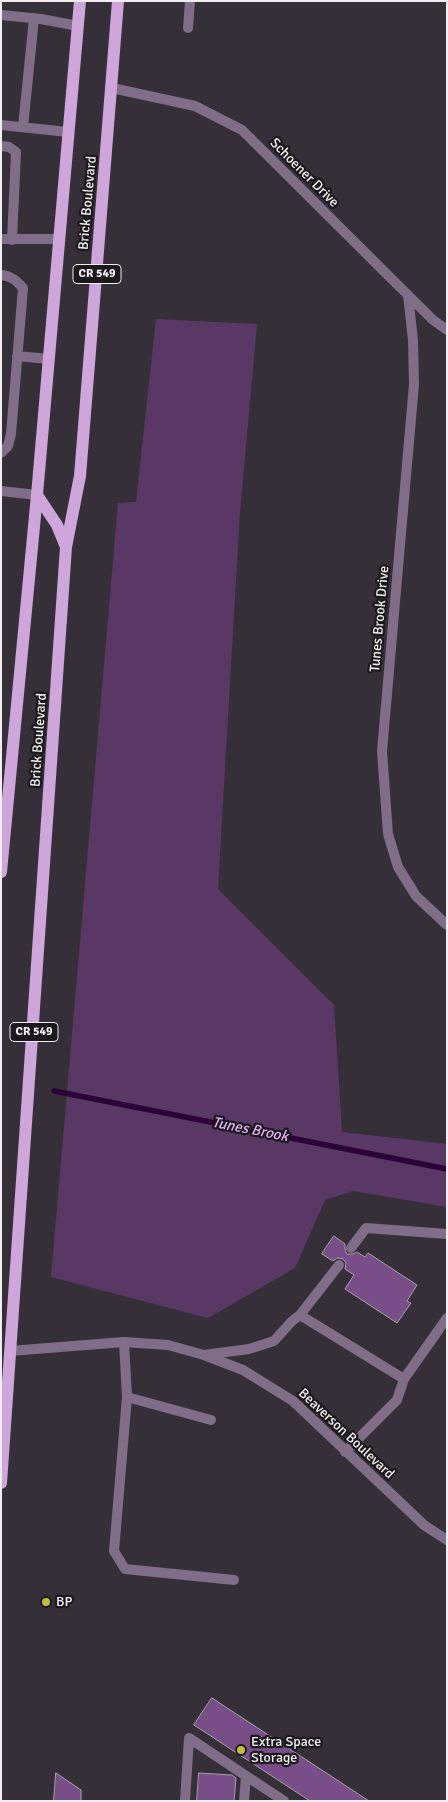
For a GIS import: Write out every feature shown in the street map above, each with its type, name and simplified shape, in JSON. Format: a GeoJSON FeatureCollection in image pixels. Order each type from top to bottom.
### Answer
{"type":"FeatureCollection","features":[{"type":"Feature","properties":{"kind":"main road","name":"Brick Boulevard"},"geometry":{"type":"LineString","coordinates":[[1,872],[37,494],[80,1]]}},
{"type":"Feature","properties":{"kind":"main road","name":"Brick Boulevard"},"geometry":{"type":"LineString","coordinates":[[1,1483],[27,1134],[66,547],[80,476],[118,1]]}},
{"type":"Feature","properties":{"kind":"main road"},"geometry":{"type":"LineString","coordinates":[[37,494],[57,525],[66,547]]}},
{"type":"Feature","properties":{"kind":"street"},"geometry":{"type":"LineString","coordinates":[[188,28],[190,1]]}},
{"type":"Feature","properties":{"kind":"street"},"geometry":{"type":"LineString","coordinates":[[1,15],[34,18],[78,26]]}},
{"type":"Feature","properties":{"kind":"street"},"geometry":{"type":"LineString","coordinates":[[23,127],[34,18]]}},
{"type":"Feature","properties":{"kind":"street","name":"Schoener Drive"},"geometry":{"type":"LineString","coordinates":[[112,88],[196,106],[242,130],[433,320],[447,330]]}},
{"type":"Feature","properties":{"kind":"street"},"geometry":{"type":"LineString","coordinates":[[1,125],[68,132]]}},
{"type":"Feature","properties":{"kind":"street"},"geometry":{"type":"LineString","coordinates":[[1,146],[9,147],[16,152],[12,240]]}},
{"type":"Feature","properties":{"kind":"street"},"geometry":{"type":"LineString","coordinates":[[1,239],[59,239]]}},
{"type":"Feature","properties":{"kind":"street"},"geometry":{"type":"LineString","coordinates":[[1,275],[16,280],[23,288],[11,434],[8,446],[1,453]]}},
{"type":"Feature","properties":{"kind":"street","name":"Tunes Brook Drive"},"geometry":{"type":"LineString","coordinates":[[408,295],[413,340],[414,384],[382,751],[388,834],[398,867],[416,896],[447,925]]}},
{"type":"Feature","properties":{"kind":"street"},"geometry":{"type":"LineString","coordinates":[[17,356],[49,359]]}},
{"type":"Feature","properties":{"kind":"street"},"geometry":{"type":"LineString","coordinates":[[1,491],[37,494]]}},
{"type":"Feature","properties":{"kind":"street"},"geometry":{"type":"LineString","coordinates":[[351,1248],[366,1228],[447,1234]]}},
{"type":"Feature","properties":{"kind":"street"},"geometry":{"type":"LineString","coordinates":[[204,1355],[249,1349],[274,1342],[300,1315],[339,1265]]}},
{"type":"Feature","properties":{"kind":"street"},"geometry":{"type":"LineString","coordinates":[[300,1315],[404,1379]]}},
{"type":"Feature","properties":{"kind":"street"},"geometry":{"type":"LineString","coordinates":[[345,1452],[397,1400],[404,1379],[447,1318]]}},
{"type":"Feature","properties":{"kind":"street"},"geometry":{"type":"LineString","coordinates":[[124,1342],[128,1397],[114,1551],[125,1569],[234,1580]]}},
{"type":"Feature","properties":{"kind":"street","name":"Beaverson Boulevard"},"geometry":{"type":"LineString","coordinates":[[10,1351],[124,1342],[168,1345],[204,1355],[243,1370],[293,1401],[424,1525],[447,1540]]}},
{"type":"Feature","properties":{"kind":"street"},"geometry":{"type":"LineString","coordinates":[[128,1397],[211,1420]]}},
{"type":"Feature","properties":{"kind":"street"},"geometry":{"type":"LineString","coordinates":[[185,1801],[189,1738],[284,1801]]}},
{"type":"Feature","properties":{"kind":"street"},"geometry":{"type":"LineString","coordinates":[[244,1801],[246,1776]]}},
{"type":"Feature","properties":{"kind":"shaded area"},"geometry":{"type":"Polygon","coordinates":[[[156,319],[257,324],[240,512],[218,889],[334,1005],[342,1132],[447,1144],[447,1207],[353,1191],[325,1200],[295,1268],[208,1318],[51,1277],[118,503],[136,502],[156,319]]]}},
{"type":"Feature","properties":{"kind":"building"},"geometry":{"type":"Polygon","coordinates":[[[334,1236],[345,1244],[347,1254],[357,1252],[365,1257],[368,1253],[417,1285],[407,1301],[411,1303],[397,1323],[345,1289],[354,1275],[345,1269],[346,1263],[343,1259],[337,1258],[333,1261],[322,1254],[334,1236]]]}},
{"type":"Feature","properties":{"kind":"building"},"geometry":{"type":"Polygon","coordinates":[[[212,1698],[369,1801],[310,1801],[194,1725],[212,1698]]]}},
{"type":"Feature","properties":{"kind":"building"},"geometry":{"type":"Polygon","coordinates":[[[56,1773],[81,1790],[81,1801],[54,1801],[56,1773]]]}},
{"type":"Feature","properties":{"kind":"building"},"geometry":{"type":"Polygon","coordinates":[[[199,1773],[232,1775],[236,1778],[234,1801],[197,1801],[199,1773]]]}},
{"type":"Feature","properties":{"kind":"waterway","name":"Tunes Brook"},"geometry":{"type":"LineString","coordinates":[[54,1091],[447,1169]]}},
{"type":"Feature","properties":{"kind":"place","name":"BP"},"geometry":{"type":"Point","coordinates":[46,1602]}},
{"type":"Feature","properties":{"kind":"place","name":"Extra Space Storage"},"geometry":{"type":"Point","coordinates":[241,1750]}}]}
